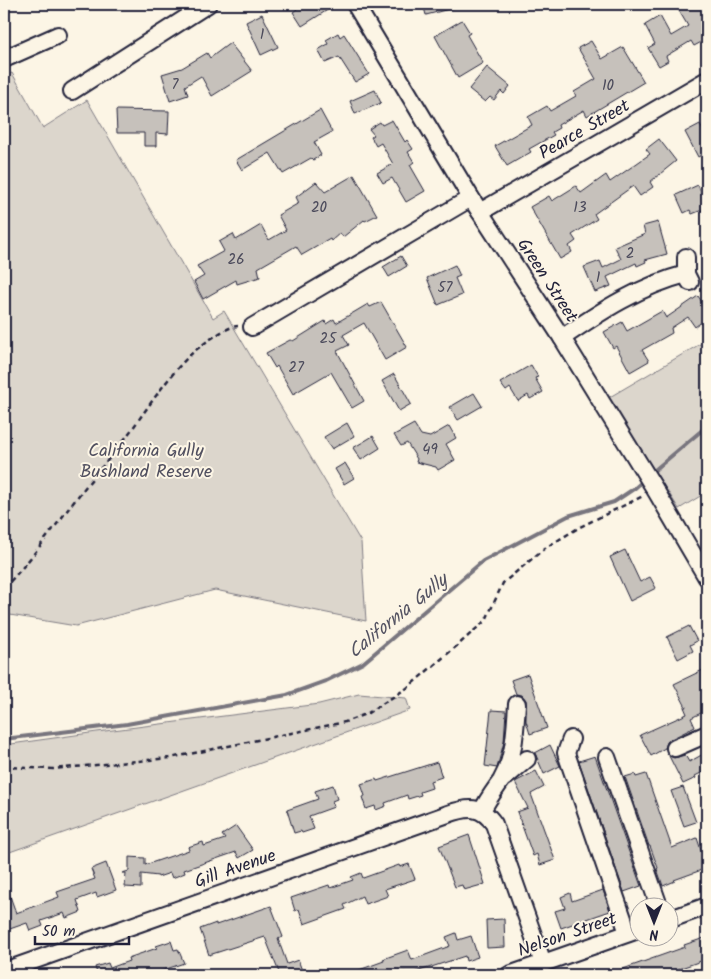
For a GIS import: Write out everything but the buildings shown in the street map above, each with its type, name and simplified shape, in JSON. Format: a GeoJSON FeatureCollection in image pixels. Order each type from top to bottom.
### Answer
{"type":"FeatureCollection","features":[{"type":"Feature","properties":{"kind":"street"},"geometry":{"type":"LineString","coordinates":[[72,92],[208,4]]}},
{"type":"Feature","properties":{"kind":"street","name":"Green Street"},"geometry":{"type":"LineString","coordinates":[[355,4],[471,198],[562,338],[707,575]]}},
{"type":"Feature","properties":{"kind":"street"},"geometry":{"type":"LineString","coordinates":[[4,59],[58,35]]}},
{"type":"Feature","properties":{"kind":"street","name":"Pearce Street"},"geometry":{"type":"LineString","coordinates":[[480,212],[707,80]]}},
{"type":"Feature","properties":{"kind":"street"},"geometry":{"type":"LineString","coordinates":[[252,327],[471,198]]}},
{"type":"Feature","properties":{"kind":"street"},"geometry":{"type":"LineString","coordinates":[[562,338],[611,306],[658,282],[689,279],[686,258]]}},
{"type":"Feature","properties":{"kind":"street"},"geometry":{"type":"LineString","coordinates":[[517,704],[515,742],[511,760],[484,806],[494,824],[543,963]]}},
{"type":"Feature","properties":{"kind":"street"},"geometry":{"type":"LineString","coordinates":[[675,748],[707,734]]}},
{"type":"Feature","properties":{"kind":"street"},"geometry":{"type":"LineString","coordinates":[[571,739],[566,753],[628,919]]}},
{"type":"Feature","properties":{"kind":"street"},"geometry":{"type":"LineString","coordinates":[[607,758],[655,896]]}},
{"type":"Feature","properties":{"kind":"street"},"geometry":{"type":"LineString","coordinates":[[500,781],[527,759]]}},
{"type":"Feature","properties":{"kind":"street","name":"Gill Avenue"},"geometry":{"type":"LineString","coordinates":[[4,973],[448,814],[484,806]]}},
{"type":"Feature","properties":{"kind":"street"},"geometry":{"type":"LineString","coordinates":[[678,916],[707,906]]}},
{"type":"Feature","properties":{"kind":"street","name":"Nelson Street"},"geometry":{"type":"LineString","coordinates":[[508,975],[628,934]]}},
{"type":"Feature","properties":{"kind":"path"},"geometry":{"type":"LineString","coordinates":[[4,588],[19,572],[191,354],[209,340],[233,326],[252,327]]}},
{"type":"Feature","properties":{"kind":"path"},"geometry":{"type":"LineString","coordinates":[[4,768],[53,769],[170,758],[345,722],[368,713],[407,688],[486,620],[503,582],[545,548],[580,527],[654,488]]}},
{"type":"Feature","properties":{"kind":"green space","name":"California Gully Bushland Reserve"},"geometry":{"type":"Polygon","coordinates":[[[12,73],[43,128],[87,100],[213,318],[224,311],[361,542],[366,621],[215,590],[76,626],[4,614],[4,76],[12,73]]]}},
{"type":"Feature","properties":{"kind":"green space"},"geometry":{"type":"Polygon","coordinates":[[[707,340],[707,492],[679,509],[608,398],[707,340]]]}},
{"type":"Feature","properties":{"kind":"green space"},"geometry":{"type":"Polygon","coordinates":[[[359,694],[406,698],[410,710],[4,854],[4,745],[319,704],[359,694]]]}},
{"type":"Feature","properties":{"kind":"waterway","name":"California Gully"},"geometry":{"type":"LineString","coordinates":[[650,474],[707,426]]}},
{"type":"Feature","properties":{"kind":"waterway","name":"California Gully"},"geometry":{"type":"LineString","coordinates":[[4,739],[127,724],[287,695],[326,681],[363,663],[483,561],[568,516],[614,502],[645,479]]}}]}
